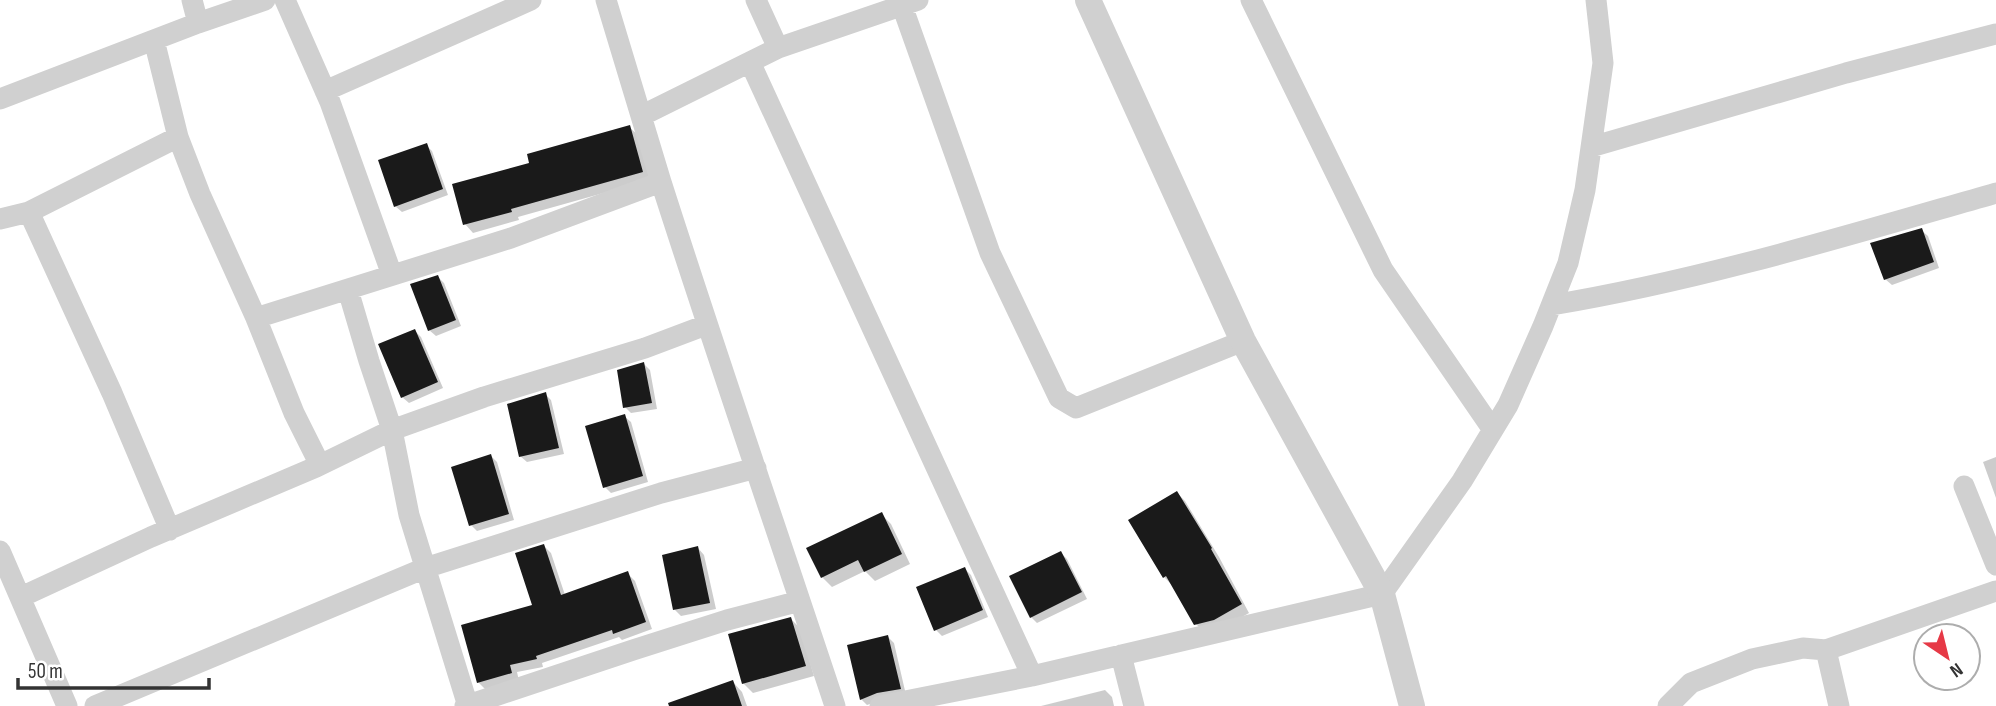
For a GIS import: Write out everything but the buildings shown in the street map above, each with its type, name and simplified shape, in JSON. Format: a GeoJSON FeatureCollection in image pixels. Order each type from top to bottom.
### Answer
{"type":"FeatureCollection","features":[{"type":"Feature","properties":{"kind":"street"},"geometry":{"type":"LineString","coordinates":[[192,0],[198,23]]}},
{"type":"Feature","properties":{"kind":"street"},"geometry":{"type":"LineString","coordinates":[[0,99],[265,0]]}},
{"type":"Feature","properties":{"kind":"street"},"geometry":{"type":"LineString","coordinates":[[285,0],[325,91],[391,275]]}},
{"type":"Feature","properties":{"kind":"street"},"geometry":{"type":"LineString","coordinates":[[325,91],[531,0]]}},
{"type":"Feature","properties":{"kind":"street"},"geometry":{"type":"LineString","coordinates":[[606,0],[706,325],[835,706]]}},
{"type":"Feature","properties":{"kind":"street"},"geometry":{"type":"LineString","coordinates":[[756,0],[778,48]]}},
{"type":"Feature","properties":{"kind":"street"},"geometry":{"type":"LineString","coordinates":[[1088,0],[1243,341],[1382,594],[1412,706]]}},
{"type":"Feature","properties":{"kind":"street"},"geometry":{"type":"LineString","coordinates":[[1251,0],[1384,270],[1493,430]]}},
{"type":"Feature","properties":{"kind":"street"},"geometry":{"type":"LineString","coordinates":[[880,706],[1032,676],[1382,594],[1462,481],[1508,405],[1568,263],[1585,190],[1603,63],[1596,0]]}},
{"type":"Feature","properties":{"kind":"street"},"geometry":{"type":"LineString","coordinates":[[641,116],[778,48],[906,2],[990,253],[1059,398],[1076,408],[1243,341]]}},
{"type":"Feature","properties":{"kind":"street"},"geometry":{"type":"LineString","coordinates":[[1591,147],[1846,73],[1996,33]]}},
{"type":"Feature","properties":{"kind":"street"},"geometry":{"type":"LineString","coordinates":[[154,40],[178,137],[200,194],[256,318],[294,413],[320,466]]}},
{"type":"Feature","properties":{"kind":"street"},"geometry":{"type":"LineString","coordinates":[[750,62],[1032,676]]}},
{"type":"Feature","properties":{"kind":"street"},"geometry":{"type":"LineString","coordinates":[[0,219],[29,212],[178,137]]}},
{"type":"Feature","properties":{"kind":"street"},"geometry":{"type":"LineString","coordinates":[[256,318],[511,238],[661,182]]}},
{"type":"Feature","properties":{"kind":"street"},"geometry":{"type":"LineString","coordinates":[[1552,305],[1615,295],[1742,265],[1996,193]]}},
{"type":"Feature","properties":{"kind":"street"},"geometry":{"type":"LineString","coordinates":[[29,212],[112,393],[170,530]]}},
{"type":"Feature","properties":{"kind":"street"},"geometry":{"type":"LineString","coordinates":[[348,290],[392,430],[409,515],[467,706],[680,635],[800,601]]}},
{"type":"Feature","properties":{"kind":"street"},"geometry":{"type":"LineString","coordinates":[[21,597],[320,466],[392,430],[484,397],[645,348],[706,325]]}},
{"type":"Feature","properties":{"kind":"street"},"geometry":{"type":"LineString","coordinates":[[95,706],[425,568],[648,497],[756,468]]}},
{"type":"Feature","properties":{"kind":"street"},"geometry":{"type":"LineString","coordinates":[[1964,486],[1996,565]]}},
{"type":"Feature","properties":{"kind":"street"},"geometry":{"type":"LineString","coordinates":[[0,551],[67,706]]}},
{"type":"Feature","properties":{"kind":"street"},"geometry":{"type":"LineString","coordinates":[[1667,705],[1691,683],[1752,659],[1803,648],[1826,650],[1996,591]]}},
{"type":"Feature","properties":{"kind":"street"},"geometry":{"type":"LineString","coordinates":[[1826,650],[1839,706]]}},
{"type":"Feature","properties":{"kind":"street"},"geometry":{"type":"LineString","coordinates":[[1121,655],[1134,706]]}}]}
